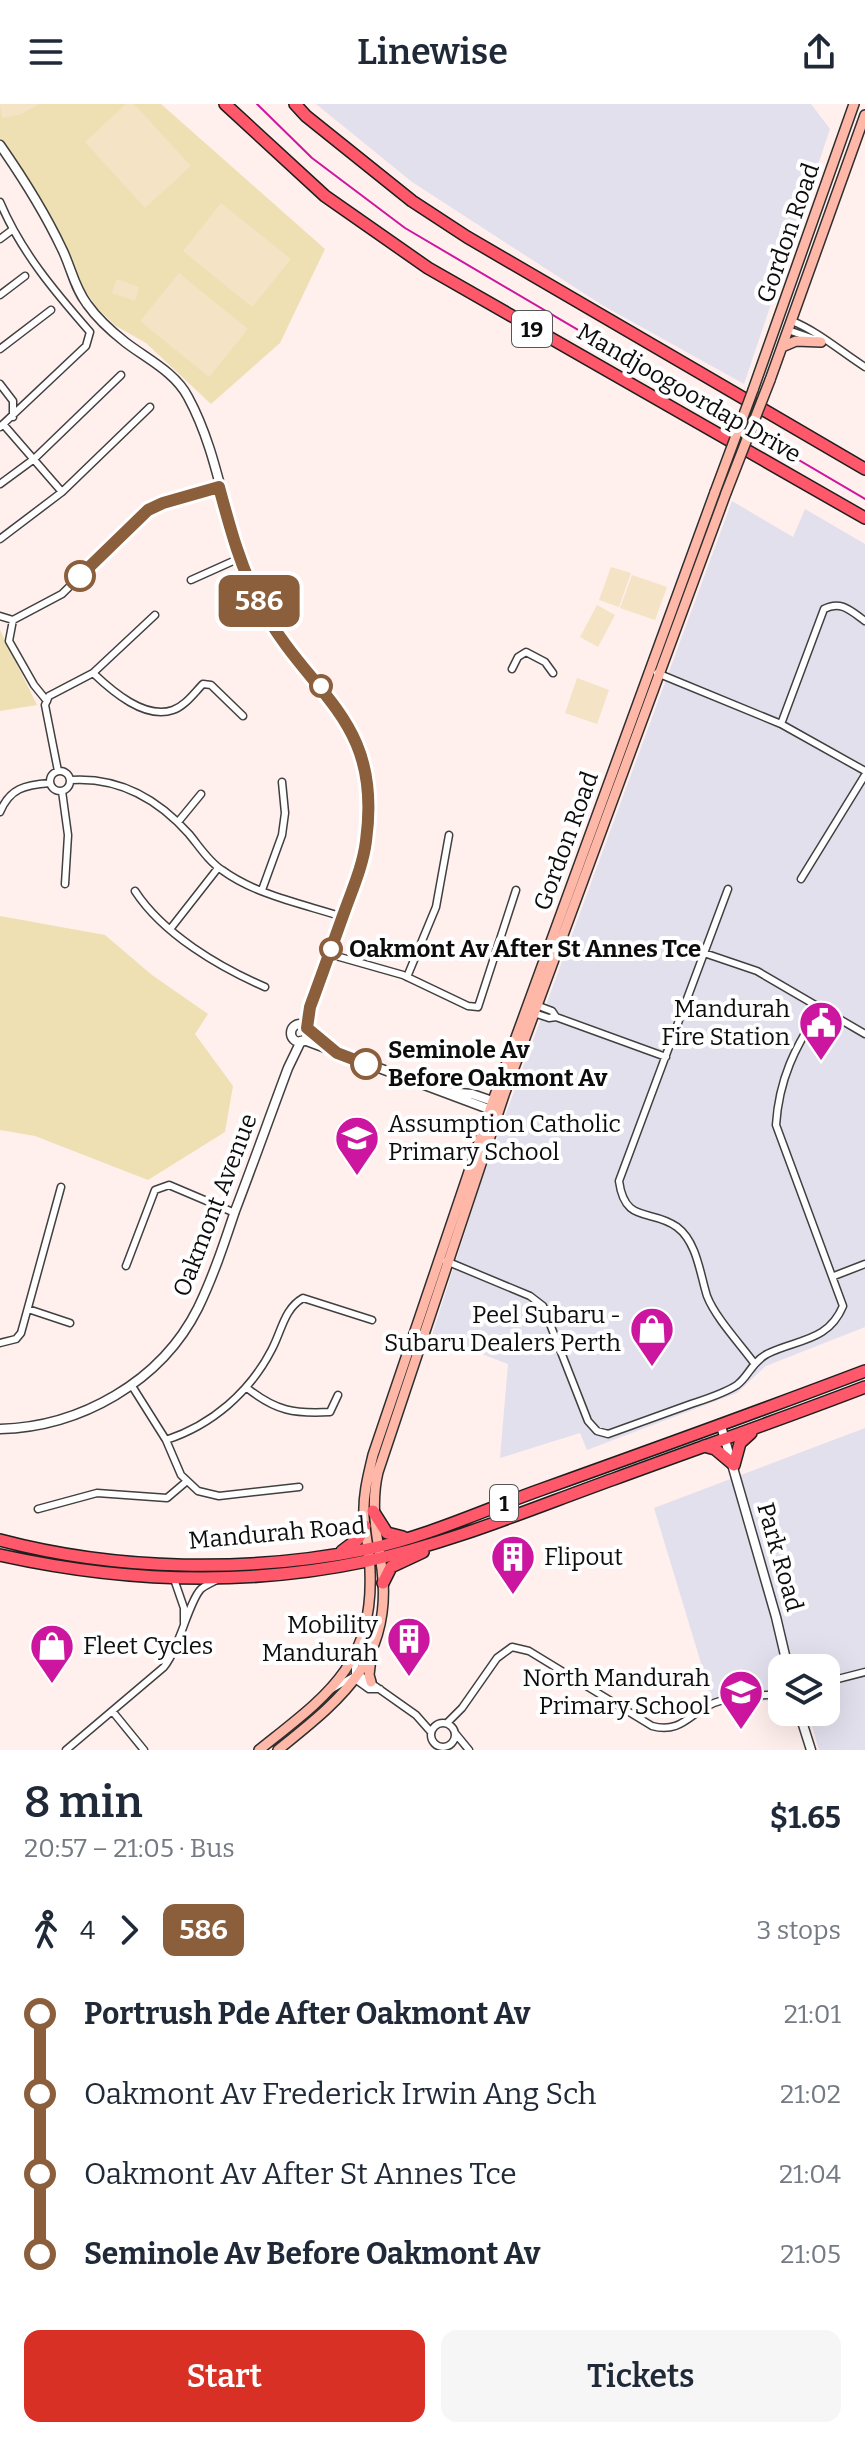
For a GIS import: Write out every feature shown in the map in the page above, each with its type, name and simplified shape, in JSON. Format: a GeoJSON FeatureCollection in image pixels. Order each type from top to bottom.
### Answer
{"type":"FeatureCollection","features":[{"type":"Feature","properties":{"kind":"highway","name":"Mandjoogoordap Drive"},"geometry":{"type":"LineString","coordinates":[[225,104],[325,196],[428,268],[865,518]]}},
{"type":"Feature","properties":{"kind":"highway","name":"Mandjoogoordap Drive"},"geometry":{"type":"LineString","coordinates":[[295,104],[402,193],[467,237],[865,469]]}},
{"type":"Feature","properties":{"kind":"highway","name":"Mandurah Road"},"geometry":{"type":"LineString","coordinates":[[0,1540],[89,1557],[177,1564],[374,1553],[406,1537],[865,1371]]}},
{"type":"Feature","properties":{"kind":"highway","name":"Mandurah Road"},"geometry":{"type":"LineString","coordinates":[[0,1555],[89,1572],[174,1579],[294,1574],[477,1528],[865,1387]]}},
{"type":"Feature","properties":{"kind":"highway"},"geometry":{"type":"LineString","coordinates":[[704,1446],[715,1449],[734,1465],[745,1436],[772,1421]]}},
{"type":"Feature","properties":{"kind":"highway"},"geometry":{"type":"LineString","coordinates":[[373,1511],[387,1533],[406,1537]]}},
{"type":"Feature","properties":{"kind":"highway"},"geometry":{"type":"LineString","coordinates":[[335,1555],[352,1546],[365,1526]]}},
{"type":"Feature","properties":{"kind":"highway"},"geometry":{"type":"LineString","coordinates":[[383,1583],[387,1571],[400,1562],[461,1540],[477,1528]]}},
{"type":"Feature","properties":{"kind":"main road","name":"Gordon Road"},"geometry":{"type":"LineString","coordinates":[[278,1750],[335,1704],[371,1651],[381,1614],[383,1583],[365,1526],[365,1488],[495,1107],[720,493],[854,104]]}},
{"type":"Feature","properties":{"kind":"main road","name":"Gordon Road"},"geometry":{"type":"LineString","coordinates":[[720,493],[770,380],[865,115]]}},
{"type":"Feature","properties":{"kind":"main road"},"geometry":{"type":"LineString","coordinates":[[782,347],[796,341],[821,342]]}},
{"type":"Feature","properties":{"kind":"main road","name":"Gordon Road"},"geometry":{"type":"LineString","coordinates":[[259,1750],[332,1689],[355,1654],[365,1630],[374,1553],[373,1511],[388,1425]]}},
{"type":"Feature","properties":{"kind":"main road"},"geometry":{"type":"LineString","coordinates":[[371,1651],[371,1682]]}},
{"type":"Feature","properties":{"kind":"main road"},"geometry":{"type":"LineString","coordinates":[[281,1732],[298,1734],[301,1716]]}},
{"type":"Feature","properties":{"kind":"street","name":"Oakmont Avenue"},"geometry":{"type":"LineString","coordinates":[[0,145],[49,223],[87,304],[108,328],[173,378],[187,394],[198,418],[240,558],[261,607],[277,632],[333,700],[359,747],[367,784],[367,830],[360,869],[310,1007],[303,1036],[288,1068],[197,1311],[174,1344],[132,1386],[70,1418],[44,1426],[0,1429]]}},
{"type":"Feature","properties":{"kind":"street"},"geometry":{"type":"LineString","coordinates":[[0,202],[12,230],[49,285],[90,332],[86,346],[2,425],[62,492]]}},
{"type":"Feature","properties":{"kind":"street"},"geometry":{"type":"LineString","coordinates":[[0,239],[12,230]]}},
{"type":"Feature","properties":{"kind":"street"},"geometry":{"type":"LineString","coordinates":[[0,295],[25,276]]}},
{"type":"Feature","properties":{"kind":"street"},"geometry":{"type":"LineString","coordinates":[[0,349],[51,310]]}},
{"type":"Feature","properties":{"kind":"street"},"geometry":{"type":"LineString","coordinates":[[790,325],[832,346]]}},
{"type":"Feature","properties":{"kind":"street"},"geometry":{"type":"LineString","coordinates":[[790,325],[817,332],[832,346],[865,367]]}},
{"type":"Feature","properties":{"kind":"street"},"geometry":{"type":"LineString","coordinates":[[0,484],[34,459],[121,375]]}},
{"type":"Feature","properties":{"kind":"street"},"geometry":{"type":"LineString","coordinates":[[0,384],[13,401],[13,417]]}},
{"type":"Feature","properties":{"kind":"street"},"geometry":{"type":"LineString","coordinates":[[0,539],[62,492],[150,407]]}},
{"type":"Feature","properties":{"kind":"street"},"geometry":{"type":"LineString","coordinates":[[0,616],[13,620],[62,594],[148,510],[219,487]]}},
{"type":"Feature","properties":{"kind":"street"},"geometry":{"type":"LineString","coordinates":[[191,580],[240,558]]}},
{"type":"Feature","properties":{"kind":"street"},"geometry":{"type":"LineString","coordinates":[[781,724],[824,609],[833,604],[843,606],[865,621]]}},
{"type":"Feature","properties":{"kind":"street"},"geometry":{"type":"LineString","coordinates":[[58,771],[45,705],[49,696],[93,673],[155,615]]}},
{"type":"Feature","properties":{"kind":"street"},"geometry":{"type":"LineString","coordinates":[[13,620],[9,641],[34,685],[47,701]]}},
{"type":"Feature","properties":{"kind":"street"},"geometry":{"type":"LineString","coordinates":[[512,669],[518,657],[526,652],[545,662],[553,673]]}},
{"type":"Feature","properties":{"kind":"street"},"geometry":{"type":"LineString","coordinates":[[654,671],[781,724],[865,773],[801,879]]}},
{"type":"Feature","properties":{"kind":"street"},"geometry":{"type":"LineString","coordinates":[[93,673],[125,699],[161,712],[175,710],[203,684],[211,685],[243,716]]}},
{"type":"Feature","properties":{"kind":"street"},"geometry":{"type":"LineString","coordinates":[[58,771],[66,772],[71,780],[68,788],[62,791],[53,789],[50,783],[51,775],[58,771]]}},
{"type":"Feature","properties":{"kind":"street"},"geometry":{"type":"LineString","coordinates":[[71,780],[97,780],[126,786],[153,801],[178,822],[218,868],[262,890],[343,917]]}},
{"type":"Feature","properties":{"kind":"street"},"geometry":{"type":"LineString","coordinates":[[262,890],[282,835],[285,813],[282,782]]}},
{"type":"Feature","properties":{"kind":"street"},"geometry":{"type":"LineString","coordinates":[[0,812],[7,797],[16,789],[50,783]]}},
{"type":"Feature","properties":{"kind":"street"},"geometry":{"type":"LineString","coordinates":[[62,791],[68,835],[65,884]]}},
{"type":"Feature","properties":{"kind":"street"},"geometry":{"type":"LineString","coordinates":[[178,822],[201,794]]}},
{"type":"Feature","properties":{"kind":"street"},"geometry":{"type":"LineString","coordinates":[[407,977],[436,907],[449,835]]}},
{"type":"Feature","properties":{"kind":"street"},"geometry":{"type":"LineString","coordinates":[[171,928],[218,868]]}},
{"type":"Feature","properties":{"kind":"street"},"geometry":{"type":"LineString","coordinates":[[728,889],[619,1181],[621,1198],[631,1211],[677,1227],[689,1241],[709,1300],[754,1363]]}},
{"type":"Feature","properties":{"kind":"street"},"geometry":{"type":"LineString","coordinates":[[329,954],[407,977],[468,1006],[478,1007],[516,890]]}},
{"type":"Feature","properties":{"kind":"street"},"geometry":{"type":"LineString","coordinates":[[135,891],[145,908],[196,950],[228,971],[265,987]]}},
{"type":"Feature","properties":{"kind":"street"},"geometry":{"type":"LineString","coordinates":[[704,953],[757,971],[865,1034]]}},
{"type":"Feature","properties":{"kind":"street","name":"Oakmont Avenue"},"geometry":{"type":"LineString","coordinates":[[303,1036],[292,1029],[310,1007]]}},
{"type":"Feature","properties":{"kind":"street"},"geometry":{"type":"LineString","coordinates":[[531,1008],[552,1011],[556,1017],[666,1057]]}},
{"type":"Feature","properties":{"kind":"street"},"geometry":{"type":"LineString","coordinates":[[443,1260],[530,1296],[543,1306],[588,1421],[597,1431],[608,1434],[719,1394],[740,1383],[754,1363],[769,1353],[808,1340],[830,1328],[837,1321],[843,1306],[776,1125],[778,1094],[789,1064],[820,1009]]}},
{"type":"Feature","properties":{"kind":"street"},"geometry":{"type":"LineString","coordinates":[[303,1036],[337,1053],[495,1107]]}},
{"type":"Feature","properties":{"kind":"street"},"geometry":{"type":"LineString","coordinates":[[126,1266],[155,1190],[169,1185],[235,1213]]}},
{"type":"Feature","properties":{"kind":"street"},"geometry":{"type":"LineString","coordinates":[[0,1343],[16,1339],[21,1333],[61,1187]]}},
{"type":"Feature","properties":{"kind":"street"},"geometry":{"type":"LineString","coordinates":[[834,1276],[865,1264]]}},
{"type":"Feature","properties":{"kind":"street"},"geometry":{"type":"LineString","coordinates":[[166,1440],[184,1434],[216,1415],[247,1388],[271,1351],[291,1305],[303,1298],[372,1320]]}},
{"type":"Feature","properties":{"kind":"street"},"geometry":{"type":"LineString","coordinates":[[28,1309],[70,1323]]}},
{"type":"Feature","properties":{"kind":"street"},"geometry":{"type":"LineString","coordinates":[[132,1386],[166,1440],[181,1475],[198,1491],[219,1496],[299,1487]]}},
{"type":"Feature","properties":{"kind":"street"},"geometry":{"type":"LineString","coordinates":[[247,1388],[286,1412],[330,1412],[338,1395]]}},
{"type":"Feature","properties":{"kind":"street","name":"Park Road"},"geometry":{"type":"LineString","coordinates":[[724,1424],[785,1654]]}},
{"type":"Feature","properties":{"kind":"street"},"geometry":{"type":"LineString","coordinates":[[38,1509],[97,1493],[167,1498],[187,1481]]}},
{"type":"Feature","properties":{"kind":"street"},"geometry":{"type":"LineString","coordinates":[[174,1579],[184,1608],[184,1631]]}},
{"type":"Feature","properties":{"kind":"street"},"geometry":{"type":"LineString","coordinates":[[66,1750],[164,1667],[184,1631],[194,1599],[201,1589],[219,1579]]}},
{"type":"Feature","properties":{"kind":"street"},"geometry":{"type":"LineString","coordinates":[[356,1676],[371,1682],[416,1715],[438,1724],[447,1723],[462,1708],[497,1658],[505,1649],[512,1647],[529,1651],[652,1726],[664,1729],[674,1728],[719,1701],[768,1695]]}},
{"type":"Feature","properties":{"kind":"street"},"geometry":{"type":"LineString","coordinates":[[355,1654],[356,1676],[369,1689],[380,1689]]}},
{"type":"Feature","properties":{"kind":"street"},"geometry":{"type":"LineString","coordinates":[[840,1678],[865,1672]]}},
{"type":"Feature","properties":{"kind":"street"},"geometry":{"type":"LineString","coordinates":[[332,1689],[356,1676]]}},
{"type":"Feature","properties":{"kind":"street"},"geometry":{"type":"LineString","coordinates":[[442,1748],[454,1741],[462,1708]]}},
{"type":"Feature","properties":{"kind":"street"},"geometry":{"type":"LineString","coordinates":[[113,1712],[144,1750]]}},
{"type":"Feature","properties":{"kind":"street"},"geometry":{"type":"LineString","coordinates":[[416,1715],[442,1748],[458,1750]]}},
{"type":"Feature","properties":{"kind":"street"},"geometry":{"type":"LineString","coordinates":[[447,1723],[469,1750]]}},
{"type":"Feature","properties":{"kind":"street"},"geometry":{"type":"LineString","coordinates":[[427,1750],[438,1724]]}},
{"type":"Feature","properties":{"kind":"street"},"geometry":{"type":"LineString","coordinates":[[805,1726],[811,1750]]}},
{"type":"Feature","properties":{"kind":"shaded area"},"geometry":{"type":"Polygon","coordinates":[[[0,104],[161,104],[325,249],[280,343],[211,404],[146,343],[116,326],[98,309],[77,279],[61,237],[0,138],[0,104]]]}},
{"type":"Feature","properties":{"kind":"shaded area"},"geometry":{"type":"Polygon","coordinates":[[[0,104],[40,104],[19,115],[2,118],[0,104]]]}},
{"type":"Feature","properties":{"kind":"shaded area"},"geometry":{"type":"Polygon","coordinates":[[[126,104],[134,104],[191,166],[145,208],[85,142],[126,104]]]}},
{"type":"Feature","properties":{"kind":"shaded area"},"geometry":{"type":"Polygon","coordinates":[[[316,104],[811,104],[830,129],[744,384],[602,305],[412,182],[316,104]]]}},
{"type":"Feature","properties":{"kind":"shaded area"},"geometry":{"type":"Polygon","coordinates":[[[221,203],[291,259],[252,307],[183,251],[221,203]]]}},
{"type":"Feature","properties":{"kind":"shaded area"},"geometry":{"type":"Polygon","coordinates":[[[179,273],[248,329],[209,377],[140,321],[179,273]]]}},
{"type":"Feature","properties":{"kind":"shaded area"},"geometry":{"type":"Polygon","coordinates":[[[117,279],[139,287],[135,301],[112,293],[117,279]]]}},
{"type":"Feature","properties":{"kind":"shaded area"},"geometry":{"type":"Polygon","coordinates":[[[732,501],[793,537],[805,509],[865,544],[865,1327],[766,1366],[737,1393],[587,1450],[580,1433],[500,1458],[508,1364],[432,1335],[484,1173],[732,501]]]}},
{"type":"Feature","properties":{"kind":"shaded area"},"geometry":{"type":"Polygon","coordinates":[[[611,567],[631,573],[619,607],[599,600],[611,567]]]}},
{"type":"Feature","properties":{"kind":"shaded area"},"geometry":{"type":"Polygon","coordinates":[[[632,575],[667,587],[655,620],[620,608],[632,575]]]}},
{"type":"Feature","properties":{"kind":"shaded area"},"geometry":{"type":"Polygon","coordinates":[[[597,605],[615,615],[598,647],[580,637],[597,605]]]}},
{"type":"Feature","properties":{"kind":"shaded area"},"geometry":{"type":"Polygon","coordinates":[[[0,630],[37,705],[0,711],[0,630]]]}},
{"type":"Feature","properties":{"kind":"shaded area"},"geometry":{"type":"Polygon","coordinates":[[[577,678],[609,690],[597,724],[565,713],[577,678]]]}},
{"type":"Feature","properties":{"kind":"shaded area"},"geometry":{"type":"Polygon","coordinates":[[[0,916],[105,935],[152,975],[208,1014],[195,1034],[233,1086],[225,1132],[148,1180],[35,1136],[0,1130],[0,916]]]}},
{"type":"Feature","properties":{"kind":"shaded area"},"geometry":{"type":"Polygon","coordinates":[[[865,1428],[865,1750],[819,1750],[812,1726],[840,1726],[840,1654],[768,1654],[768,1700],[714,1706],[654,1508],[865,1428]]]}},
{"type":"Feature","properties":{"kind":"railway"},"geometry":{"type":"LineString","coordinates":[[257,104],[312,158],[405,228],[865,499]]}},
{"type":"Feature","properties":{"kind":"bus line","name":"586"},"geometry":{"type":"LineString","coordinates":[[80,576],[148,510],[219,487],[240,558],[261,607],[296,658],[341,712],[362,758],[368,807],[365,850],[310,1007],[307,1028],[316,1039],[337,1053],[366,1064]]}},
{"type":"Feature","properties":{"kind":"place","name":"Oakmont Av After St Annes Tce"},"geometry":{"type":"Point","coordinates":[331,949]}},
{"type":"Feature","properties":{"kind":"place","name":"Mandurah Fire Station"},"geometry":{"type":"Point","coordinates":[821,1062]}},
{"type":"Feature","properties":{"kind":"place","name":"Seminole Av Before Oakmont Av"},"geometry":{"type":"Point","coordinates":[366,1064]}},
{"type":"Feature","properties":{"kind":"place","name":"Assumption Catholic Primary School"},"geometry":{"type":"Point","coordinates":[357,1177]}},
{"type":"Feature","properties":{"kind":"place","name":"Peel Subaru - Subaru Dealers Perth"},"geometry":{"type":"Point","coordinates":[652,1368]}},
{"type":"Feature","properties":{"kind":"place","name":"Flipout"},"geometry":{"type":"Point","coordinates":[513,1596]}},
{"type":"Feature","properties":{"kind":"place","name":"Mobility Mandurah"},"geometry":{"type":"Point","coordinates":[409,1678]}},
{"type":"Feature","properties":{"kind":"place","name":"Fleet Cycles"},"geometry":{"type":"Point","coordinates":[52,1685]}},
{"type":"Feature","properties":{"kind":"place","name":"North Mandurah Primary School"},"geometry":{"type":"Point","coordinates":[741,1731]}}]}
